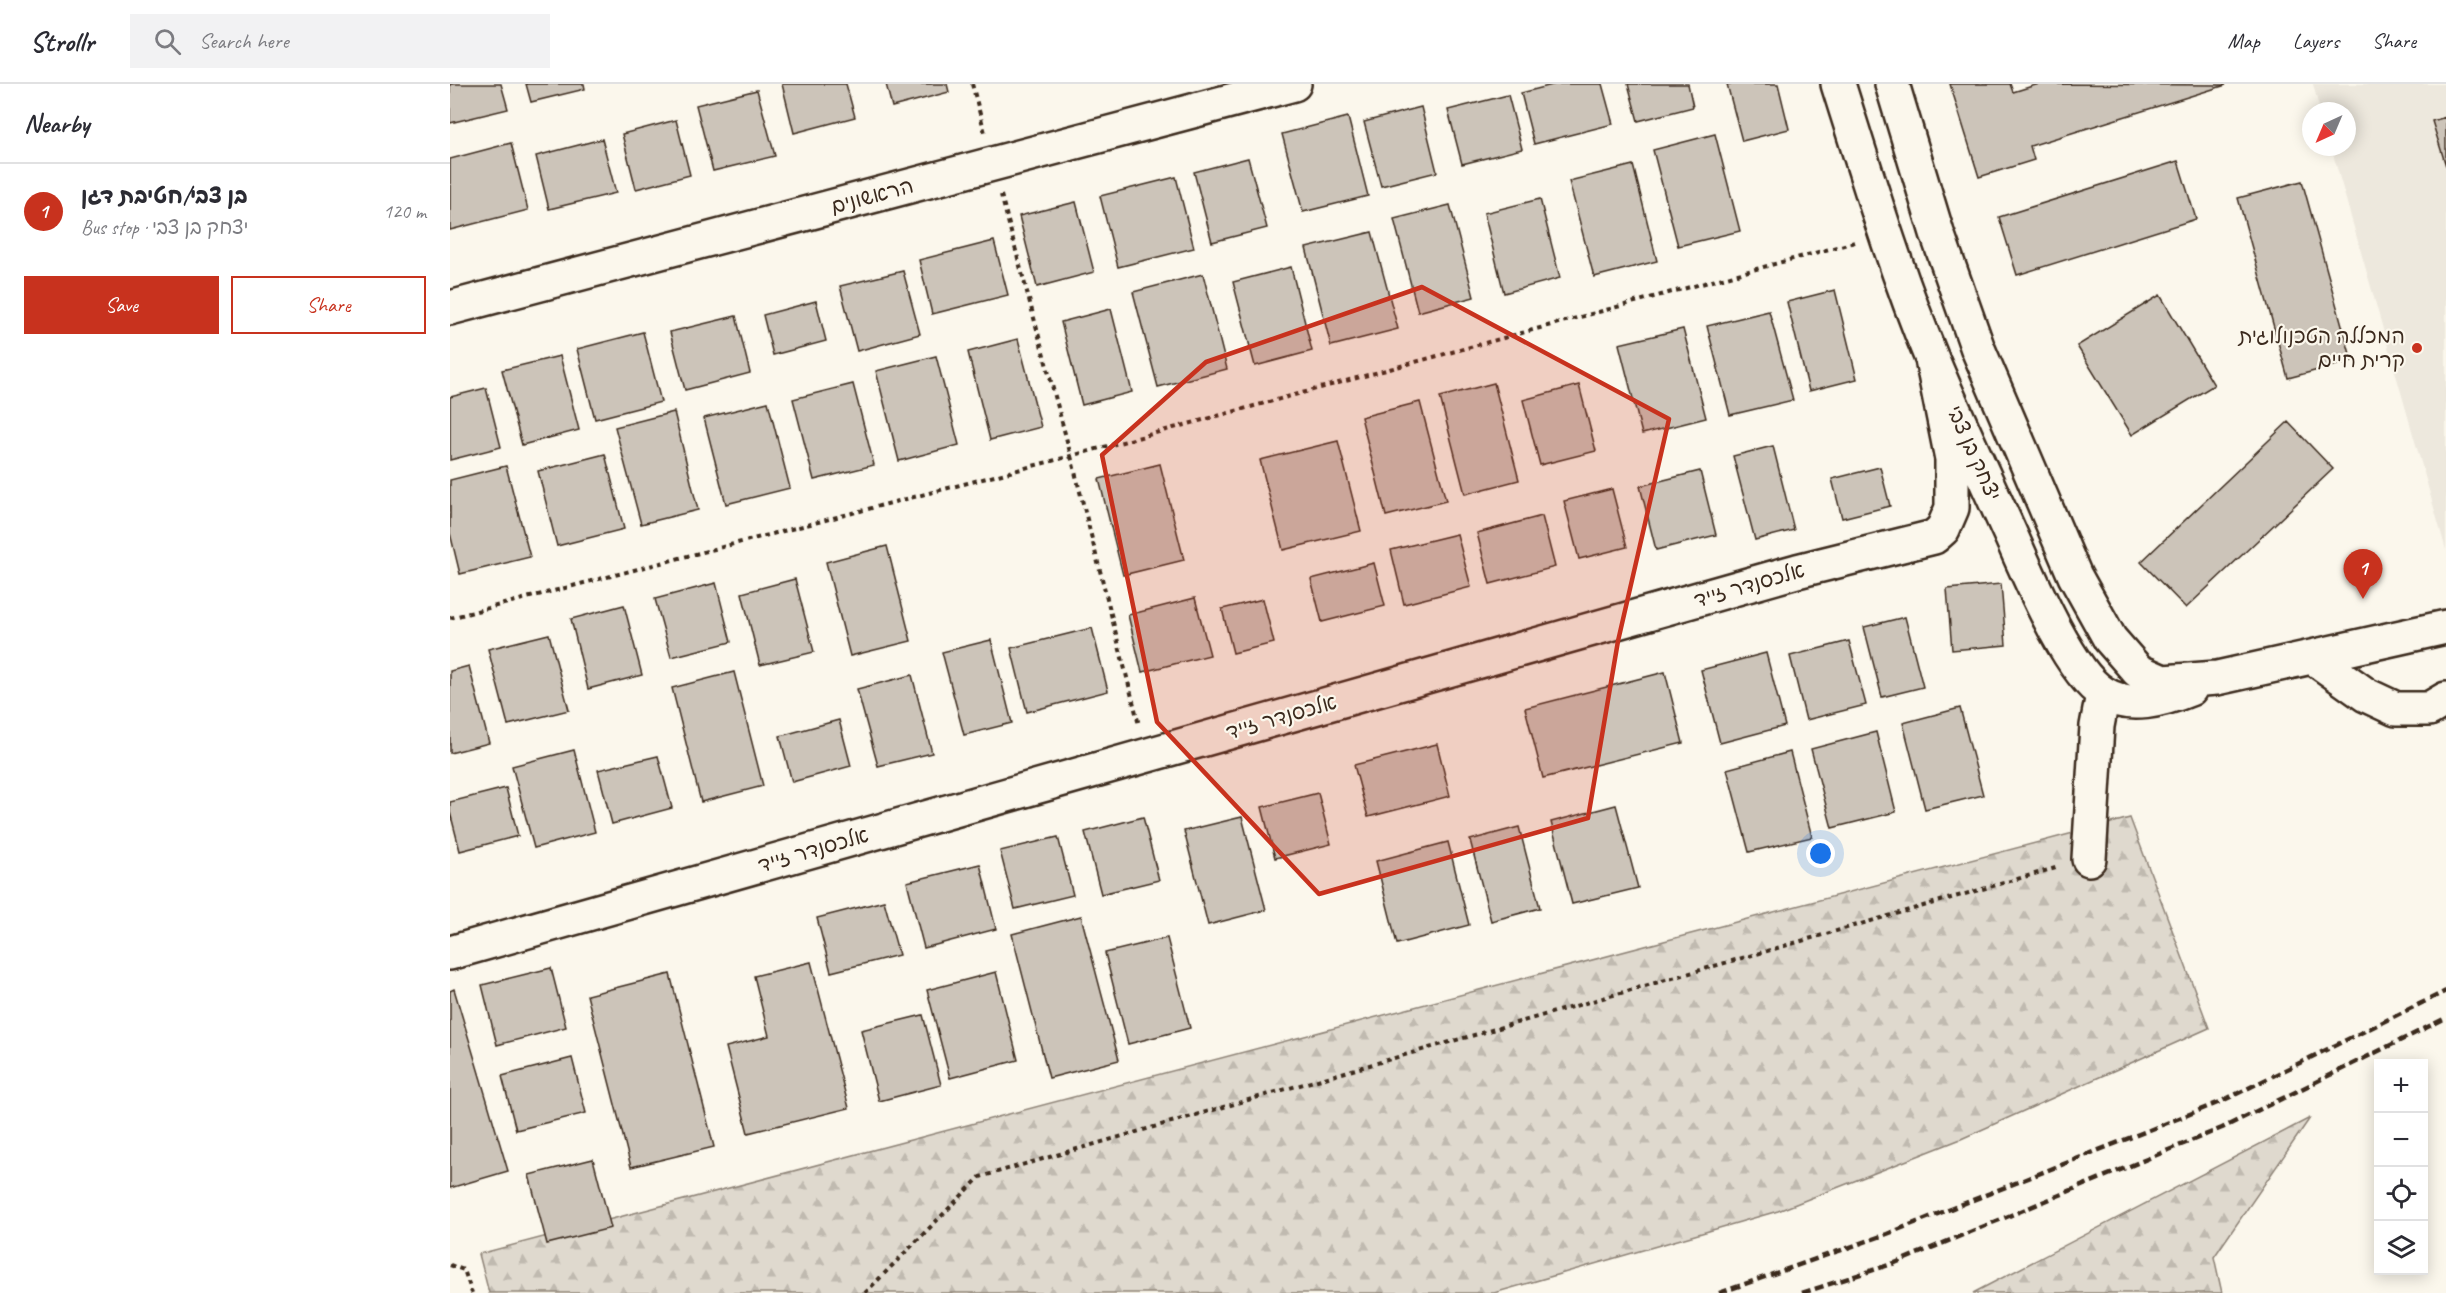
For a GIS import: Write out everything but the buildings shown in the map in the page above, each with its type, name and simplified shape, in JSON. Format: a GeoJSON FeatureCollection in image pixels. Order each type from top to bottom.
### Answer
{"type":"FeatureCollection","features":[{"type":"Feature","properties":{"kind":"street","name":"הראשונים"},"geometry":{"type":"LineString","coordinates":[[450,308],[1294,84]]}},
{"type":"Feature","properties":{"kind":"street","name":"יצחק בן צבי"},"geometry":{"type":"LineString","coordinates":[[1838,84],[1885,234],[1932,359],[2031,580],[2078,668],[2103,694],[2116,700],[2133,703],[2181,693],[2217,678]]}},
{"type":"Feature","properties":{"kind":"street","name":"יצחק בן צבי"},"geometry":{"type":"LineString","coordinates":[[1892,84],[1937,233],[1978,349],[2075,576],[2110,639],[2138,671],[2163,682],[2217,678],[2446,627]]}},
{"type":"Feature","properties":{"kind":"street","name":"אלכסנדר זייד"},"geometry":{"type":"LineString","coordinates":[[450,953],[1797,571],[1934,537],[1943,528],[1952,508],[1952,459],[1932,359]]}},
{"type":"Feature","properties":{"kind":"street"},"geometry":{"type":"LineString","coordinates":[[2314,658],[2366,695],[2396,709],[2429,709],[2446,699]]}},
{"type":"Feature","properties":{"kind":"street"},"geometry":{"type":"LineString","coordinates":[[2089,859],[2097,726],[2103,694]]}},
{"type":"Feature","properties":{"kind":"path"},"geometry":{"type":"LineString","coordinates":[[972,84],[1071,456],[1146,755]]}},
{"type":"Feature","properties":{"kind":"path"},"geometry":{"type":"LineString","coordinates":[[450,618],[1071,456],[1885,234]]}},
{"type":"Feature","properties":{"kind":"path"},"geometry":{"type":"LineString","coordinates":[[865,1293],[980,1177],[2089,859]]}},
{"type":"Feature","properties":{"kind":"path"},"geometry":{"type":"LineString","coordinates":[[450,1265],[464,1270],[472,1293]]}},
{"type":"Feature","properties":{"kind":"highlighted area"},"geometry":{"type":"Polygon","coordinates":[[[1422,287],[1669,419],[1618,641],[1588,818],[1319,894],[1157,722],[1102,455],[1206,362],[1422,287]]]}},
{"type":"Feature","properties":{"kind":"shaded area","name":"המכללה הטכנולוגית קרית חיים"},"geometry":{"type":"Polygon","coordinates":[[[2313,84],[2446,84],[2446,550],[2334,156],[2356,156],[2356,102],[2318,102],[2313,84]]]}},
{"type":"Feature","properties":{"kind":"green space"},"geometry":{"type":"Polygon","coordinates":[[[2130,818],[2209,1028],[1961,1139],[1778,1211],[1494,1293],[489,1293],[479,1254],[2130,818]]]}},
{"type":"Feature","properties":{"kind":"green space"},"geometry":{"type":"Polygon","coordinates":[[[2310,1118],[2214,1257],[2222,1293],[1973,1293],[2310,1118]]]}},
{"type":"Feature","properties":{"kind":"railway"},"geometry":{"type":"LineString","coordinates":[[1719,1293],[1887,1234],[2220,1102],[2446,991]]}},
{"type":"Feature","properties":{"kind":"railway"},"geometry":{"type":"LineString","coordinates":[[1802,1293],[1895,1263],[2222,1128],[2446,1018]]}},
{"type":"Feature","properties":{"kind":"place","name":"המכללה הטכנולוגית קרית חיים"},"geometry":{"type":"Point","coordinates":[2417,348]}},
{"type":"Feature","properties":{"kind":"place","name":"בן צבי/חטיבת דגן"},"geometry":{"type":"Point","coordinates":[2363,599]}}]}
